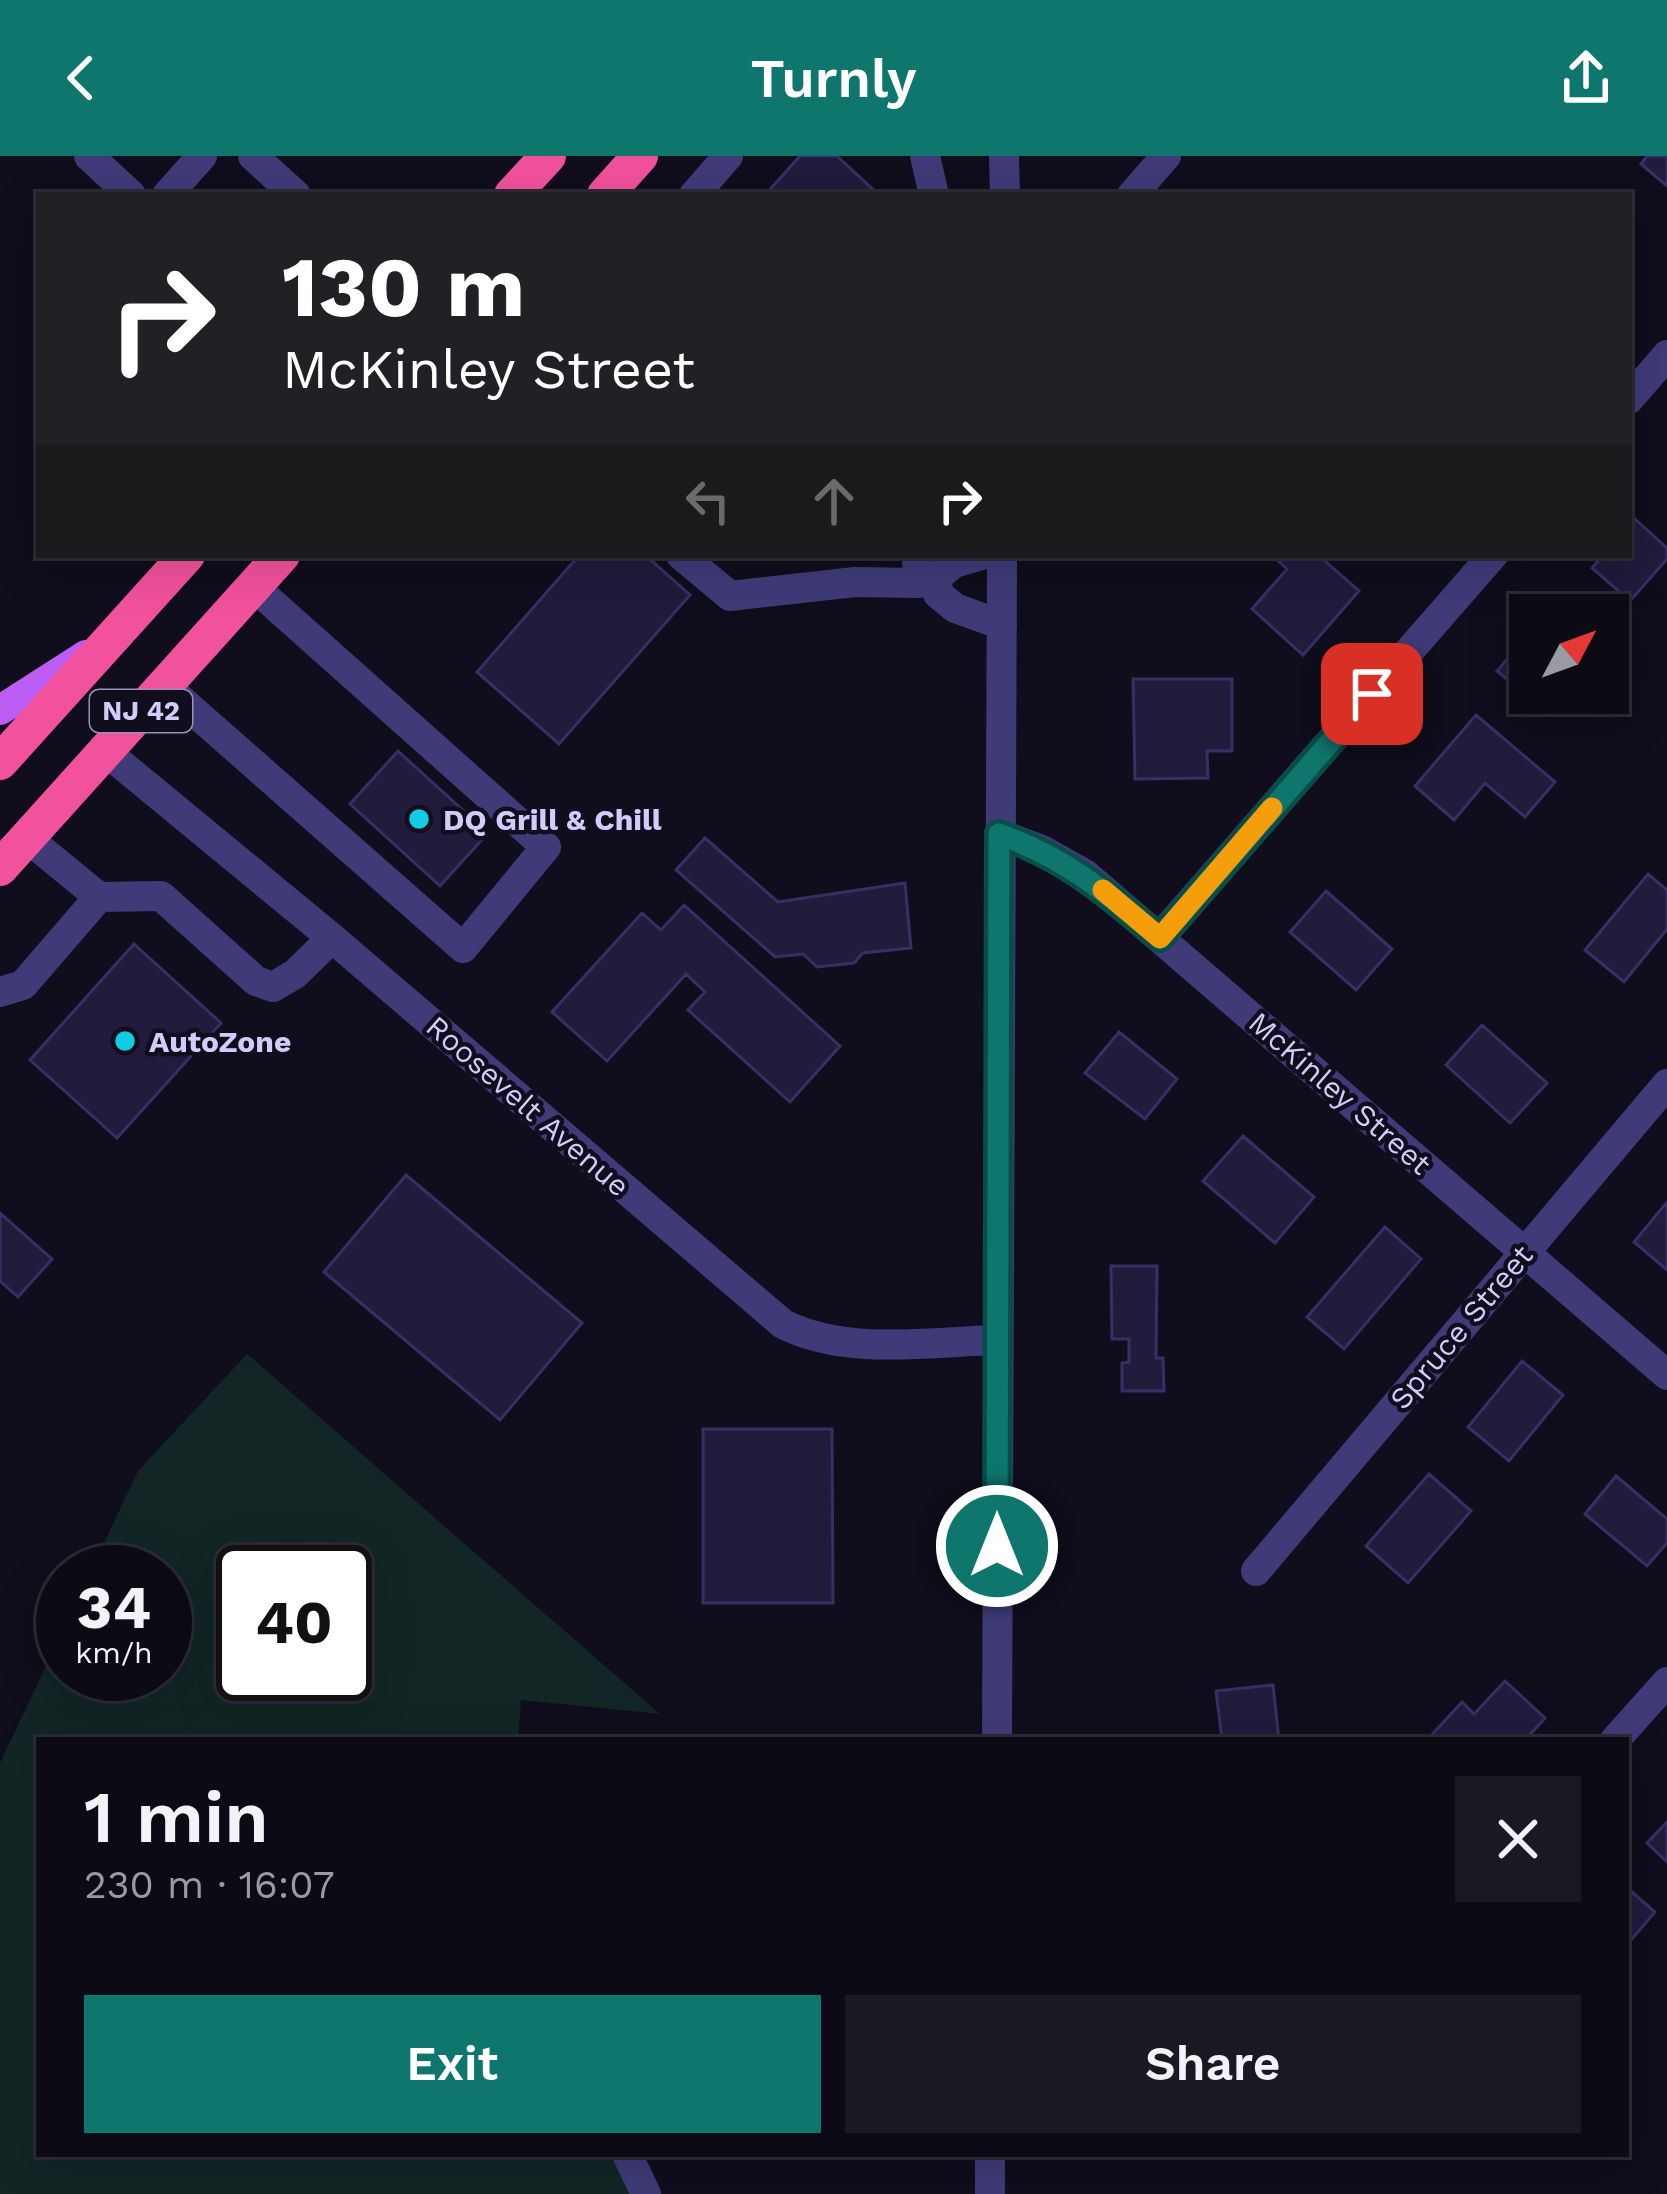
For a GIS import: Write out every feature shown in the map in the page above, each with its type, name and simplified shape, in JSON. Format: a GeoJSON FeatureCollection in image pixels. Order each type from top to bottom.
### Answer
{"type":"FeatureCollection","features":[{"type":"Feature","properties":{"kind":"highway"},"geometry":{"type":"LineString","coordinates":[[515,192],[548,156]]}},
{"type":"Feature","properties":{"kind":"highway"},"geometry":{"type":"LineString","coordinates":[[616,191],[640,156]]}},
{"type":"Feature","properties":{"kind":"highway","name":"NJ 42"},"geometry":{"type":"LineString","coordinates":[[0,762],[184,558]]}},
{"type":"Feature","properties":{"kind":"highway","name":"NJ 42"},"geometry":{"type":"LineString","coordinates":[[0,868],[279,558]]}},
{"type":"Feature","properties":{"kind":"main road"},"geometry":{"type":"LineString","coordinates":[[0,710],[112,639]]}},
{"type":"Feature","properties":{"kind":"street"},"geometry":{"type":"LineString","coordinates":[[89,156],[128,192]]}},
{"type":"Feature","properties":{"kind":"street"},"geometry":{"type":"LineString","coordinates":[[170,192],[202,156]]}},
{"type":"Feature","properties":{"kind":"street"},"geometry":{"type":"LineString","coordinates":[[253,156],[293,192]]}},
{"type":"Feature","properties":{"kind":"street"},"geometry":{"type":"LineString","coordinates":[[697,192],[728,156]]}},
{"type":"Feature","properties":{"kind":"street"},"geometry":{"type":"LineString","coordinates":[[925,156],[933,192]]}},
{"type":"Feature","properties":{"kind":"street"},"geometry":{"type":"LineString","coordinates":[[1004,156],[1005,192]]}},
{"type":"Feature","properties":{"kind":"street"},"geometry":{"type":"LineString","coordinates":[[1135,192],[1166,156]]}},
{"type":"Feature","properties":{"kind":"street"},"geometry":{"type":"LineString","coordinates":[[1632,395],[1667,355]]}},
{"type":"Feature","properties":{"kind":"street"},"geometry":{"type":"LineString","coordinates":[[685,558],[730,596],[924,574],[937,577],[954,563],[971,558]]}},
{"type":"Feature","properties":{"kind":"street"},"geometry":{"type":"LineString","coordinates":[[997,1737],[1003,558]]}},
{"type":"Feature","properties":{"kind":"street"},"geometry":{"type":"LineString","coordinates":[[1160,938],[1490,558]]}},
{"type":"Feature","properties":{"kind":"street"},"geometry":{"type":"LineString","coordinates":[[924,574],[956,608],[1002,625]]}},
{"type":"Feature","properties":{"kind":"street"},"geometry":{"type":"LineString","coordinates":[[164,685],[463,948],[546,847],[254,587]]}},
{"type":"Feature","properties":{"kind":"street","name":"Roosevelt Avenue"},"geometry":{"type":"LineString","coordinates":[[105,751],[332,938],[783,1324],[807,1336],[843,1343],[996,1340]]}},
{"type":"Feature","properties":{"kind":"street","name":"McKinley Street"},"geometry":{"type":"LineString","coordinates":[[999,834],[1042,850],[1084,874],[1667,1375]]}},
{"type":"Feature","properties":{"kind":"street"},"geometry":{"type":"LineString","coordinates":[[27,838],[99,897],[161,896],[256,981],[273,987],[295,974],[332,938]]}},
{"type":"Feature","properties":{"kind":"street"},"geometry":{"type":"LineString","coordinates":[[0,992],[23,985],[99,897]]}},
{"type":"Feature","properties":{"kind":"street","name":"Spruce Street"},"geometry":{"type":"LineString","coordinates":[[1256,1570],[1667,1084]]}},
{"type":"Feature","properties":{"kind":"street"},"geometry":{"type":"LineString","coordinates":[[1619,1737],[1667,1682]]}},
{"type":"Feature","properties":{"kind":"street"},"geometry":{"type":"LineString","coordinates":[[628,2157],[646,2194]]}},
{"type":"Feature","properties":{"kind":"street"},"geometry":{"type":"LineString","coordinates":[[989,2194],[990,2157]]}},
{"type":"Feature","properties":{"kind":"green space"},"geometry":{"type":"Polygon","coordinates":[[[247,1354],[660,1714],[521,1700],[518,1737],[36,1737],[36,2157],[642,2157],[662,2194],[0,2194],[0,1763],[36,1687],[36,1701],[192,1701],[192,1545],[103,1545],[138,1471],[247,1354]]]}},
{"type":"Feature","properties":{"kind":"building"},"geometry":{"type":"Polygon","coordinates":[[[800,156],[837,156],[876,192],[768,192],[800,156]]]}},
{"type":"Feature","properties":{"kind":"building"},"geometry":{"type":"Polygon","coordinates":[[[1647,156],[1667,156],[1667,186],[1641,164],[1647,156]]]}},
{"type":"Feature","properties":{"kind":"building"},"geometry":{"type":"Polygon","coordinates":[[[1635,519],[1667,548],[1667,559],[1630,601],[1629,594],[1622,594],[1592,568],[1600,558],[1632,558],[1635,519]]]}},
{"type":"Feature","properties":{"kind":"building"},"geometry":{"type":"Polygon","coordinates":[[[571,558],[648,558],[690,595],[559,744],[477,672],[574,561],[571,558]]]}},
{"type":"Feature","properties":{"kind":"building"},"geometry":{"type":"Polygon","coordinates":[[[1275,558],[1328,558],[1325,561],[1359,591],[1303,655],[1252,609],[1287,569],[1275,558]]]}},
{"type":"Feature","properties":{"kind":"building"},"geometry":{"type":"Polygon","coordinates":[[[1509,657],[1509,681],[1497,671],[1509,657]]]}},
{"type":"Feature","properties":{"kind":"building"},"geometry":{"type":"Polygon","coordinates":[[[1133,679],[1232,679],[1232,751],[1207,751],[1208,778],[1135,779],[1133,679]]]}},
{"type":"Feature","properties":{"kind":"building"},"geometry":{"type":"Polygon","coordinates":[[[1476,715],[1555,782],[1525,817],[1485,783],[1454,820],[1415,786],[1476,715]]]}},
{"type":"Feature","properties":{"kind":"building","name":"DQ Grill & Chill"},"geometry":{"type":"Polygon","coordinates":[[[398,751],[488,833],[440,886],[350,804],[398,751]]]}},
{"type":"Feature","properties":{"kind":"building"},"geometry":{"type":"Polygon","coordinates":[[[705,838],[778,902],[905,883],[911,948],[863,953],[854,963],[817,967],[803,954],[775,957],[676,870],[705,838]]]}},
{"type":"Feature","properties":{"kind":"building"},"geometry":{"type":"Polygon","coordinates":[[[1648,874],[1667,890],[1667,929],[1624,982],[1585,950],[1648,874]]]}},
{"type":"Feature","properties":{"kind":"building"},"geometry":{"type":"Polygon","coordinates":[[[1326,891],[1392,949],[1356,990],[1290,932],[1326,891]]]}},
{"type":"Feature","properties":{"kind":"building"},"geometry":{"type":"Polygon","coordinates":[[[684,905],[840,1046],[790,1102],[688,1010],[705,992],[686,974],[607,1061],[552,1012],[642,913],[661,930],[684,905]]]}},
{"type":"Feature","properties":{"kind":"building","name":"AutoZone"},"geometry":{"type":"Polygon","coordinates":[[[134,944],[221,1023],[117,1138],[30,1060],[134,944]]]}},
{"type":"Feature","properties":{"kind":"building"},"geometry":{"type":"Polygon","coordinates":[[[1482,1025],[1547,1083],[1510,1123],[1446,1065],[1482,1025]]]}},
{"type":"Feature","properties":{"kind":"building"},"geometry":{"type":"Polygon","coordinates":[[[1119,1032],[1177,1079],[1145,1119],[1085,1073],[1119,1032]]]}},
{"type":"Feature","properties":{"kind":"building"},"geometry":{"type":"Polygon","coordinates":[[[1243,1136],[1314,1197],[1275,1243],[1203,1181],[1243,1136]]]}},
{"type":"Feature","properties":{"kind":"building"},"geometry":{"type":"Polygon","coordinates":[[[406,1175],[582,1323],[500,1420],[324,1272],[406,1175]]]}},
{"type":"Feature","properties":{"kind":"building"},"geometry":{"type":"Polygon","coordinates":[[[1667,1202],[1667,1270],[1634,1242],[1667,1202]]]}},
{"type":"Feature","properties":{"kind":"building"},"geometry":{"type":"Polygon","coordinates":[[[0,1213],[52,1259],[18,1297],[0,1281],[0,1213]]]}},
{"type":"Feature","properties":{"kind":"building"},"geometry":{"type":"Polygon","coordinates":[[[1385,1227],[1421,1259],[1344,1349],[1307,1317],[1385,1227]]]}},
{"type":"Feature","properties":{"kind":"building"},"geometry":{"type":"Polygon","coordinates":[[[1111,1266],[1157,1266],[1156,1358],[1163,1358],[1164,1391],[1122,1391],[1122,1363],[1129,1362],[1129,1339],[1112,1339],[1111,1266]]]}},
{"type":"Feature","properties":{"kind":"building"},"geometry":{"type":"Polygon","coordinates":[[[1522,1361],[1563,1395],[1509,1461],[1468,1427],[1522,1361]]]}},
{"type":"Feature","properties":{"kind":"building"},"geometry":{"type":"Polygon","coordinates":[[[703,1429],[832,1429],[833,1603],[703,1603],[703,1429]]]}},
{"type":"Feature","properties":{"kind":"building"},"geometry":{"type":"Polygon","coordinates":[[[1429,1474],[1471,1511],[1408,1583],[1366,1546],[1429,1474]]]}},
{"type":"Feature","properties":{"kind":"building"},"geometry":{"type":"Polygon","coordinates":[[[1616,1476],[1667,1519],[1667,1543],[1647,1566],[1585,1514],[1616,1476]]]}},
{"type":"Feature","properties":{"kind":"building"},"geometry":{"type":"Polygon","coordinates":[[[1505,1681],[1545,1718],[1528,1737],[1430,1737],[1462,1702],[1474,1714],[1505,1681]]]}},
{"type":"Feature","properties":{"kind":"building"},"geometry":{"type":"Polygon","coordinates":[[[1273,1685],[1279,1737],[1222,1737],[1216,1691],[1273,1685]]]}},
{"type":"Feature","properties":{"kind":"building"},"geometry":{"type":"Polygon","coordinates":[[[1667,1822],[1667,1862],[1647,1843],[1667,1822]]]}},
{"type":"Feature","properties":{"kind":"building"},"geometry":{"type":"Polygon","coordinates":[[[1629,1890],[1655,1912],[1629,1942],[1629,1890]]]}},
{"type":"Feature","properties":{"kind":"slow traffic"},"geometry":{"type":"LineString","coordinates":[[1103,890],[1160,938],[1272,808]]}},
{"type":"Feature","properties":{"kind":"place","name":"DQ Grill & Chill"},"geometry":{"type":"Point","coordinates":[419,819]}},
{"type":"Feature","properties":{"kind":"place","name":"AutoZone"},"geometry":{"type":"Point","coordinates":[125,1041]}},
{"type":"Feature","properties":{"kind":"route"},"geometry":{"type":"LineString","coordinates":[[997,1546],[999,834],[1042,850],[1084,874],[1160,938],[1372,694]]}}]}
